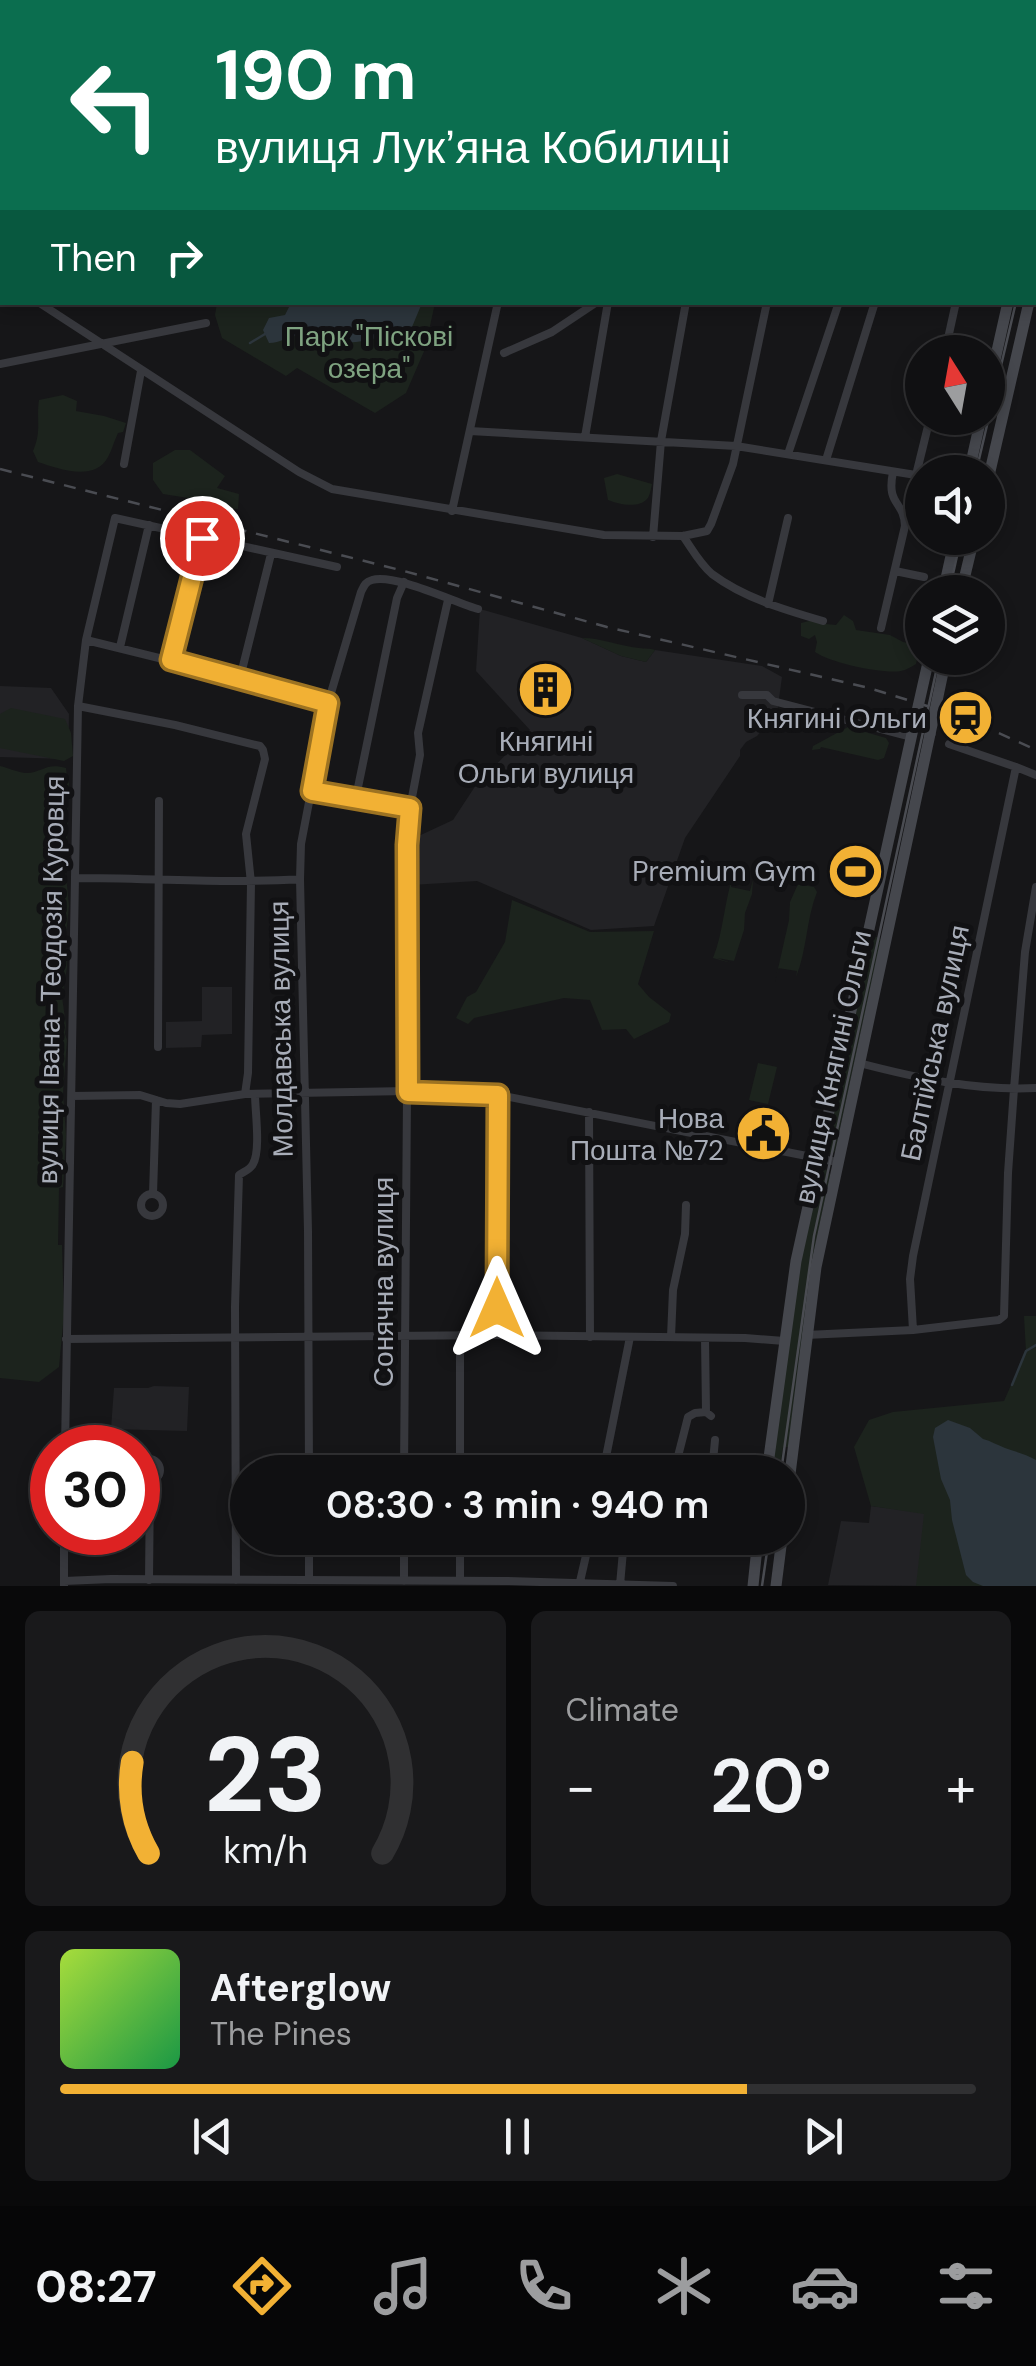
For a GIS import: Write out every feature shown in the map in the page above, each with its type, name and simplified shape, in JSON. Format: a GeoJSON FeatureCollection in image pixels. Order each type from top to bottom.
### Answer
{"type":"FeatureCollection","features":[{"type":"Feature","properties":{"kind":"main road"},"geometry":{"type":"LineString","coordinates":[[1001,335],[1007,305]]}},
{"type":"Feature","properties":{"kind":"main road"},"geometry":{"type":"LineString","coordinates":[[994,455],[1028,305]]}},
{"type":"Feature","properties":{"kind":"main road","name":"вулиця Княгині Ольги"},"geometry":{"type":"LineString","coordinates":[[769,1455],[796,1261],[925,675]]}},
{"type":"Feature","properties":{"kind":"main road","name":"вулиця Княгині Ольги"},"geometry":{"type":"LineString","coordinates":[[792,1455],[816,1267],[942,675]]}},
{"type":"Feature","properties":{"kind":"main road"},"geometry":{"type":"LineString","coordinates":[[753,1586],[756,1555]]}},
{"type":"Feature","properties":{"kind":"main road"},"geometry":{"type":"LineString","coordinates":[[776,1586],[780,1555]]}},
{"type":"Feature","properties":{"kind":"street"},"geometry":{"type":"LineString","coordinates":[[42,305],[332,490],[604,535],[652,536],[707,532],[733,464],[767,305]]}},
{"type":"Feature","properties":{"kind":"street"},"geometry":{"type":"LineString","coordinates":[[452,511],[497,305]]}},
{"type":"Feature","properties":{"kind":"street"},"geometry":{"type":"LineString","coordinates":[[504,353],[552,332],[592,305]]}},
{"type":"Feature","properties":{"kind":"street"},"geometry":{"type":"LineString","coordinates":[[585,438],[607,305]]}},
{"type":"Feature","properties":{"kind":"street"},"geometry":{"type":"LineString","coordinates":[[652,536],[661,441],[685,305]]}},
{"type":"Feature","properties":{"kind":"street"},"geometry":{"type":"LineString","coordinates":[[788,454],[837,305]]}},
{"type":"Feature","properties":{"kind":"street"},"geometry":{"type":"LineString","coordinates":[[826,460],[875,305]]}},
{"type":"Feature","properties":{"kind":"street"},"geometry":{"type":"LineString","coordinates":[[948,335],[955,305]]}},
{"type":"Feature","properties":{"kind":"street"},"geometry":{"type":"LineString","coordinates":[[0,364],[206,323]]}},
{"type":"Feature","properties":{"kind":"street"},"geometry":{"type":"LineString","coordinates":[[124,464],[142,371]]}},
{"type":"Feature","properties":{"kind":"street"},"geometry":{"type":"LineString","coordinates":[[470,432],[736,446],[905,474]]}},
{"type":"Feature","properties":{"kind":"street"},"geometry":{"type":"LineString","coordinates":[[881,628],[905,526],[904,516],[891,494],[893,472]]}},
{"type":"Feature","properties":{"kind":"street","name":"вулиця Івана-Теодозія Куровця"},"geometry":{"type":"LineString","coordinates":[[65,1425],[78,706],[86,640],[115,518],[149,526]]}},
{"type":"Feature","properties":{"kind":"street"},"geometry":{"type":"LineString","coordinates":[[768,604],[788,518]]}},
{"type":"Feature","properties":{"kind":"street"},"geometry":{"type":"LineString","coordinates":[[120,648],[149,526],[337,568]]}},
{"type":"Feature","properties":{"kind":"street"},"geometry":{"type":"LineString","coordinates":[[683,536],[715,576],[768,604],[822,621]]}},
{"type":"Feature","properties":{"kind":"street"},"geometry":{"type":"LineString","coordinates":[[171,660],[202,538]]}},
{"type":"Feature","properties":{"kind":"street"},"geometry":{"type":"LineString","coordinates":[[240,678],[271,554]]}},
{"type":"Feature","properties":{"kind":"street"},"geometry":{"type":"LineString","coordinates":[[895,571],[914,575]]}},
{"type":"Feature","properties":{"kind":"street","name":"Молдавська вулиця"},"geometry":{"type":"LineString","coordinates":[[309,1455],[301,844],[328,703],[361,592],[372,580],[404,582]]}},
{"type":"Feature","properties":{"kind":"street"},"geometry":{"type":"LineString","coordinates":[[356,797],[397,598],[404,582],[478,609]]}},
{"type":"Feature","properties":{"kind":"street","name":"Сонячна вулиця"},"geometry":{"type":"LineString","coordinates":[[404,1455],[407,845],[420,755],[418,733],[448,600]]}},
{"type":"Feature","properties":{"kind":"street"},"geometry":{"type":"LineString","coordinates":[[86,640],[328,703]]}},
{"type":"Feature","properties":{"kind":"street"},"geometry":{"type":"LineString","coordinates":[[742,695],[767,696],[774,701],[912,733]]}},
{"type":"Feature","properties":{"kind":"street"},"geometry":{"type":"LineString","coordinates":[[78,706],[175,724],[260,746],[265,759],[246,834],[251,883],[250,1094],[256,1152],[254,1163],[240,1174],[235,1307],[236,1580]]}},
{"type":"Feature","properties":{"kind":"street"},"geometry":{"type":"LineString","coordinates":[[949,744],[1036,776]]}},
{"type":"Feature","properties":{"kind":"street","name":"Балтійська вулиця"},"geometry":{"type":"LineString","coordinates":[[913,1330],[913,1256],[1016,766]]}},
{"type":"Feature","properties":{"kind":"street"},"geometry":{"type":"LineString","coordinates":[[312,791],[410,808]]}},
{"type":"Feature","properties":{"kind":"street"},"geometry":{"type":"LineString","coordinates":[[158,1047],[159,801]]}},
{"type":"Feature","properties":{"kind":"street"},"geometry":{"type":"LineString","coordinates":[[77,878],[251,883],[300,880]]}},
{"type":"Feature","properties":{"kind":"street"},"geometry":{"type":"LineString","coordinates":[[806,1334],[913,1330],[999,1320],[1004,1316],[1014,1089],[1025,952],[1036,887]]}},
{"type":"Feature","properties":{"kind":"street"},"geometry":{"type":"LineString","coordinates":[[858,1063],[950,1084],[1036,1088]]}},
{"type":"Feature","properties":{"kind":"street"},"geometry":{"type":"LineString","coordinates":[[72,1096],[140,1095],[180,1104],[250,1094],[498,1095],[837,1162]]}},
{"type":"Feature","properties":{"kind":"street"},"geometry":{"type":"LineString","coordinates":[[497,1335],[498,1095]]}},
{"type":"Feature","properties":{"kind":"street"},"geometry":{"type":"LineString","coordinates":[[153,1194],[156,1100]]}},
{"type":"Feature","properties":{"kind":"street"},"geometry":{"type":"LineString","coordinates":[[589,1112],[590,1336]]}},
{"type":"Feature","properties":{"kind":"street"},"geometry":{"type":"LineString","coordinates":[[671,1337],[673,1290],[685,1234],[686,1204]]}},
{"type":"Feature","properties":{"kind":"street"},"geometry":{"type":"LineString","coordinates":[[66,1338],[497,1335],[784,1341]]}},
{"type":"Feature","properties":{"kind":"street"},"geometry":{"type":"LineString","coordinates":[[460,1336],[460,1455]]}},
{"type":"Feature","properties":{"kind":"street"},"geometry":{"type":"LineString","coordinates":[[606,1455],[630,1337]]}},
{"type":"Feature","properties":{"kind":"street"},"geometry":{"type":"LineString","coordinates":[[678,1455],[688,1418],[695,1413],[708,1414],[705,1338]]}},
{"type":"Feature","properties":{"kind":"street"},"geometry":{"type":"LineString","coordinates":[[714,1455],[715,1440]]}},
{"type":"Feature","properties":{"kind":"street"},"geometry":{"type":"LineString","coordinates":[[64,1555],[64,1584],[309,1580],[673,1586]]}},
{"type":"Feature","properties":{"kind":"street"},"geometry":{"type":"LineString","coordinates":[[150,1555],[150,1580]]}},
{"type":"Feature","properties":{"kind":"street"},"geometry":{"type":"LineString","coordinates":[[309,1555],[309,1580]]}},
{"type":"Feature","properties":{"kind":"street"},"geometry":{"type":"LineString","coordinates":[[404,1555],[404,1581]]}},
{"type":"Feature","properties":{"kind":"street"},"geometry":{"type":"LineString","coordinates":[[460,1555],[460,1581]]}},
{"type":"Feature","properties":{"kind":"street"},"geometry":{"type":"LineString","coordinates":[[579,1585],[586,1555]]}},
{"type":"Feature","properties":{"kind":"street"},"geometry":{"type":"LineString","coordinates":[[620,1585],[623,1555]]}},
{"type":"Feature","properties":{"kind":"shaded area"},"geometry":{"type":"Polygon","coordinates":[[[290,305],[421,305],[412,327],[358,342],[300,335],[269,343],[263,330],[269,318],[285,315],[290,305]]]}},
{"type":"Feature","properties":{"kind":"shaded area"},"geometry":{"type":"Polygon","coordinates":[[[480,609],[582,638],[621,656],[646,662],[655,650],[762,666],[782,677],[777,713],[740,750],[740,756],[685,838],[654,926],[591,930],[477,881],[411,885],[410,840],[453,820],[476,785],[530,730],[476,671],[480,609]]]}},
{"type":"Feature","properties":{"kind":"shaded area"},"geometry":{"type":"Polygon","coordinates":[[[0,686],[51,688],[69,714],[68,759],[0,757],[0,686]]]}},
{"type":"Feature","properties":{"kind":"shaded area"},"geometry":{"type":"Polygon","coordinates":[[[202,987],[232,987],[232,1034],[202,1035],[201,1047],[166,1048],[166,1022],[202,1021],[202,987]]]}},
{"type":"Feature","properties":{"kind":"shaded area"},"geometry":{"type":"Polygon","coordinates":[[[189,1387],[187,1431],[160,1430],[160,1425],[111,1425],[114,1388],[189,1387]]]}},
{"type":"Feature","properties":{"kind":"shaded area"},"geometry":{"type":"Polygon","coordinates":[[[948,1420],[1036,1460],[1036,1586],[983,1586],[966,1575],[933,1437],[935,1428],[948,1420]]]}},
{"type":"Feature","properties":{"kind":"shaded area"},"geometry":{"type":"Polygon","coordinates":[[[871,1506],[926,1513],[934,1586],[828,1585],[841,1521],[869,1523],[871,1506]]]}},
{"type":"Feature","properties":{"kind":"green space","name":"Парк \"Піскові озера\""},"geometry":{"type":"Polygon","coordinates":[[[217,305],[435,305],[425,349],[406,393],[375,413],[297,368],[286,376],[222,338],[215,315],[217,305]]]}},
{"type":"Feature","properties":{"kind":"green space"},"geometry":{"type":"Polygon","coordinates":[[[63,395],[77,401],[76,411],[126,423],[108,457],[95,469],[76,472],[56,468],[38,462],[33,451],[39,400],[63,395]]]}},
{"type":"Feature","properties":{"kind":"green space"},"geometry":{"type":"Polygon","coordinates":[[[175,450],[190,450],[225,476],[217,488],[239,494],[238,509],[163,494],[153,480],[153,463],[175,450]]]}},
{"type":"Feature","properties":{"kind":"green space"},"geometry":{"type":"Polygon","coordinates":[[[617,474],[652,484],[647,499],[633,505],[608,500],[604,478],[617,474]]]}},
{"type":"Feature","properties":{"kind":"green space"},"geometry":{"type":"Polygon","coordinates":[[[844,615],[853,621],[856,630],[890,635],[905,642],[905,670],[882,671],[833,660],[815,652],[815,635],[809,639],[801,636],[801,623],[821,618],[826,624],[836,625],[844,615]]]}},
{"type":"Feature","properties":{"kind":"green space"},"geometry":{"type":"Polygon","coordinates":[[[582,638],[655,650],[646,662],[621,656],[582,638]]]}},
{"type":"Feature","properties":{"kind":"green space"},"geometry":{"type":"Polygon","coordinates":[[[11,708],[65,719],[73,756],[64,761],[0,748],[0,714],[11,708]]]}},
{"type":"Feature","properties":{"kind":"green space"},"geometry":{"type":"Polygon","coordinates":[[[848,727],[886,738],[889,743],[884,758],[878,760],[821,747],[812,750],[848,727]]]}},
{"type":"Feature","properties":{"kind":"green space"},"geometry":{"type":"Polygon","coordinates":[[[0,766],[25,773],[48,767],[66,768],[69,780],[67,968],[62,997],[67,1040],[63,1093],[66,1135],[63,1187],[59,1188],[58,1245],[62,1245],[64,1314],[59,1367],[39,1382],[0,1378],[0,766]]]}},
{"type":"Feature","properties":{"kind":"green space"},"geometry":{"type":"Polygon","coordinates":[[[734,873],[731,887],[750,891],[753,880],[734,961],[717,958],[731,963],[713,958],[734,873]]]}},
{"type":"Feature","properties":{"kind":"green space"},"geometry":{"type":"Polygon","coordinates":[[[798,884],[814,887],[817,892],[796,977],[797,971],[778,968],[790,902],[798,884]]]}},
{"type":"Feature","properties":{"kind":"green space"},"geometry":{"type":"Polygon","coordinates":[[[512,900],[590,932],[654,931],[638,984],[671,1014],[669,1022],[634,1039],[626,1029],[602,1030],[590,1000],[564,998],[474,1018],[468,1024],[456,1018],[505,942],[512,900]]]}},
{"type":"Feature","properties":{"kind":"green space"},"geometry":{"type":"Polygon","coordinates":[[[874,936],[881,939],[832,1154],[824,1151],[874,936]]]}},
{"type":"Feature","properties":{"kind":"green space"},"geometry":{"type":"Polygon","coordinates":[[[758,1063],[777,1067],[768,1104],[749,1100],[758,1063]]]}},
{"type":"Feature","properties":{"kind":"green space"},"geometry":{"type":"Polygon","coordinates":[[[821,1169],[828,1170],[812,1261],[789,1447],[783,1447],[782,1455],[774,1455],[797,1278],[821,1169]]]}},
{"type":"Feature","properties":{"kind":"green space"},"geometry":{"type":"Polygon","coordinates":[[[1024,1316],[1036,1316],[1036,1586],[916,1586],[924,1514],[871,1506],[854,1447],[869,1420],[893,1412],[1004,1401],[1026,1351],[1024,1316]]]}},
{"type":"Feature","properties":{"kind":"waterway"},"geometry":{"type":"LineString","coordinates":[[250,343],[265,334]]}},
{"type":"Feature","properties":{"kind":"waterway"},"geometry":{"type":"LineString","coordinates":[[1012,1385],[1026,1351],[1036,1345]]}},
{"type":"Feature","properties":{"kind":"tram line"},"geometry":{"type":"LineString","coordinates":[[980,455],[1015,305]]}},
{"type":"Feature","properties":{"kind":"tram line"},"geometry":{"type":"LineString","coordinates":[[953,575],[957,555]]}},
{"type":"Feature","properties":{"kind":"tram line"},"geometry":{"type":"LineString","coordinates":[[783,1455],[814,1236],[935,675]]}},
{"type":"Feature","properties":{"kind":"tram line"},"geometry":{"type":"LineString","coordinates":[[762,1586],[767,1555]]}},
{"type":"Feature","properties":{"kind":"railway"},"geometry":{"type":"LineString","coordinates":[[0,469],[404,571],[607,627],[869,688],[966,718],[1036,750]]}},
{"type":"Feature","properties":{"kind":"place","name":"Княгині Ольги вулиця"},"geometry":{"type":"Point","coordinates":[546,690]}},
{"type":"Feature","properties":{"kind":"place","name":"Княгині Ольги"},"geometry":{"type":"Point","coordinates":[966,718]}},
{"type":"Feature","properties":{"kind":"place","name":"Premium Gym"},"geometry":{"type":"Point","coordinates":[855,871]}},
{"type":"Feature","properties":{"kind":"place","name":"Нова Пошта №72"},"geometry":{"type":"Point","coordinates":[763,1134]}},
{"type":"Feature","properties":{"kind":"route"},"geometry":{"type":"LineString","coordinates":[[202,538],[171,660],[328,703],[312,791],[410,808],[408,1092],[498,1095],[497,1308]]}}]}
